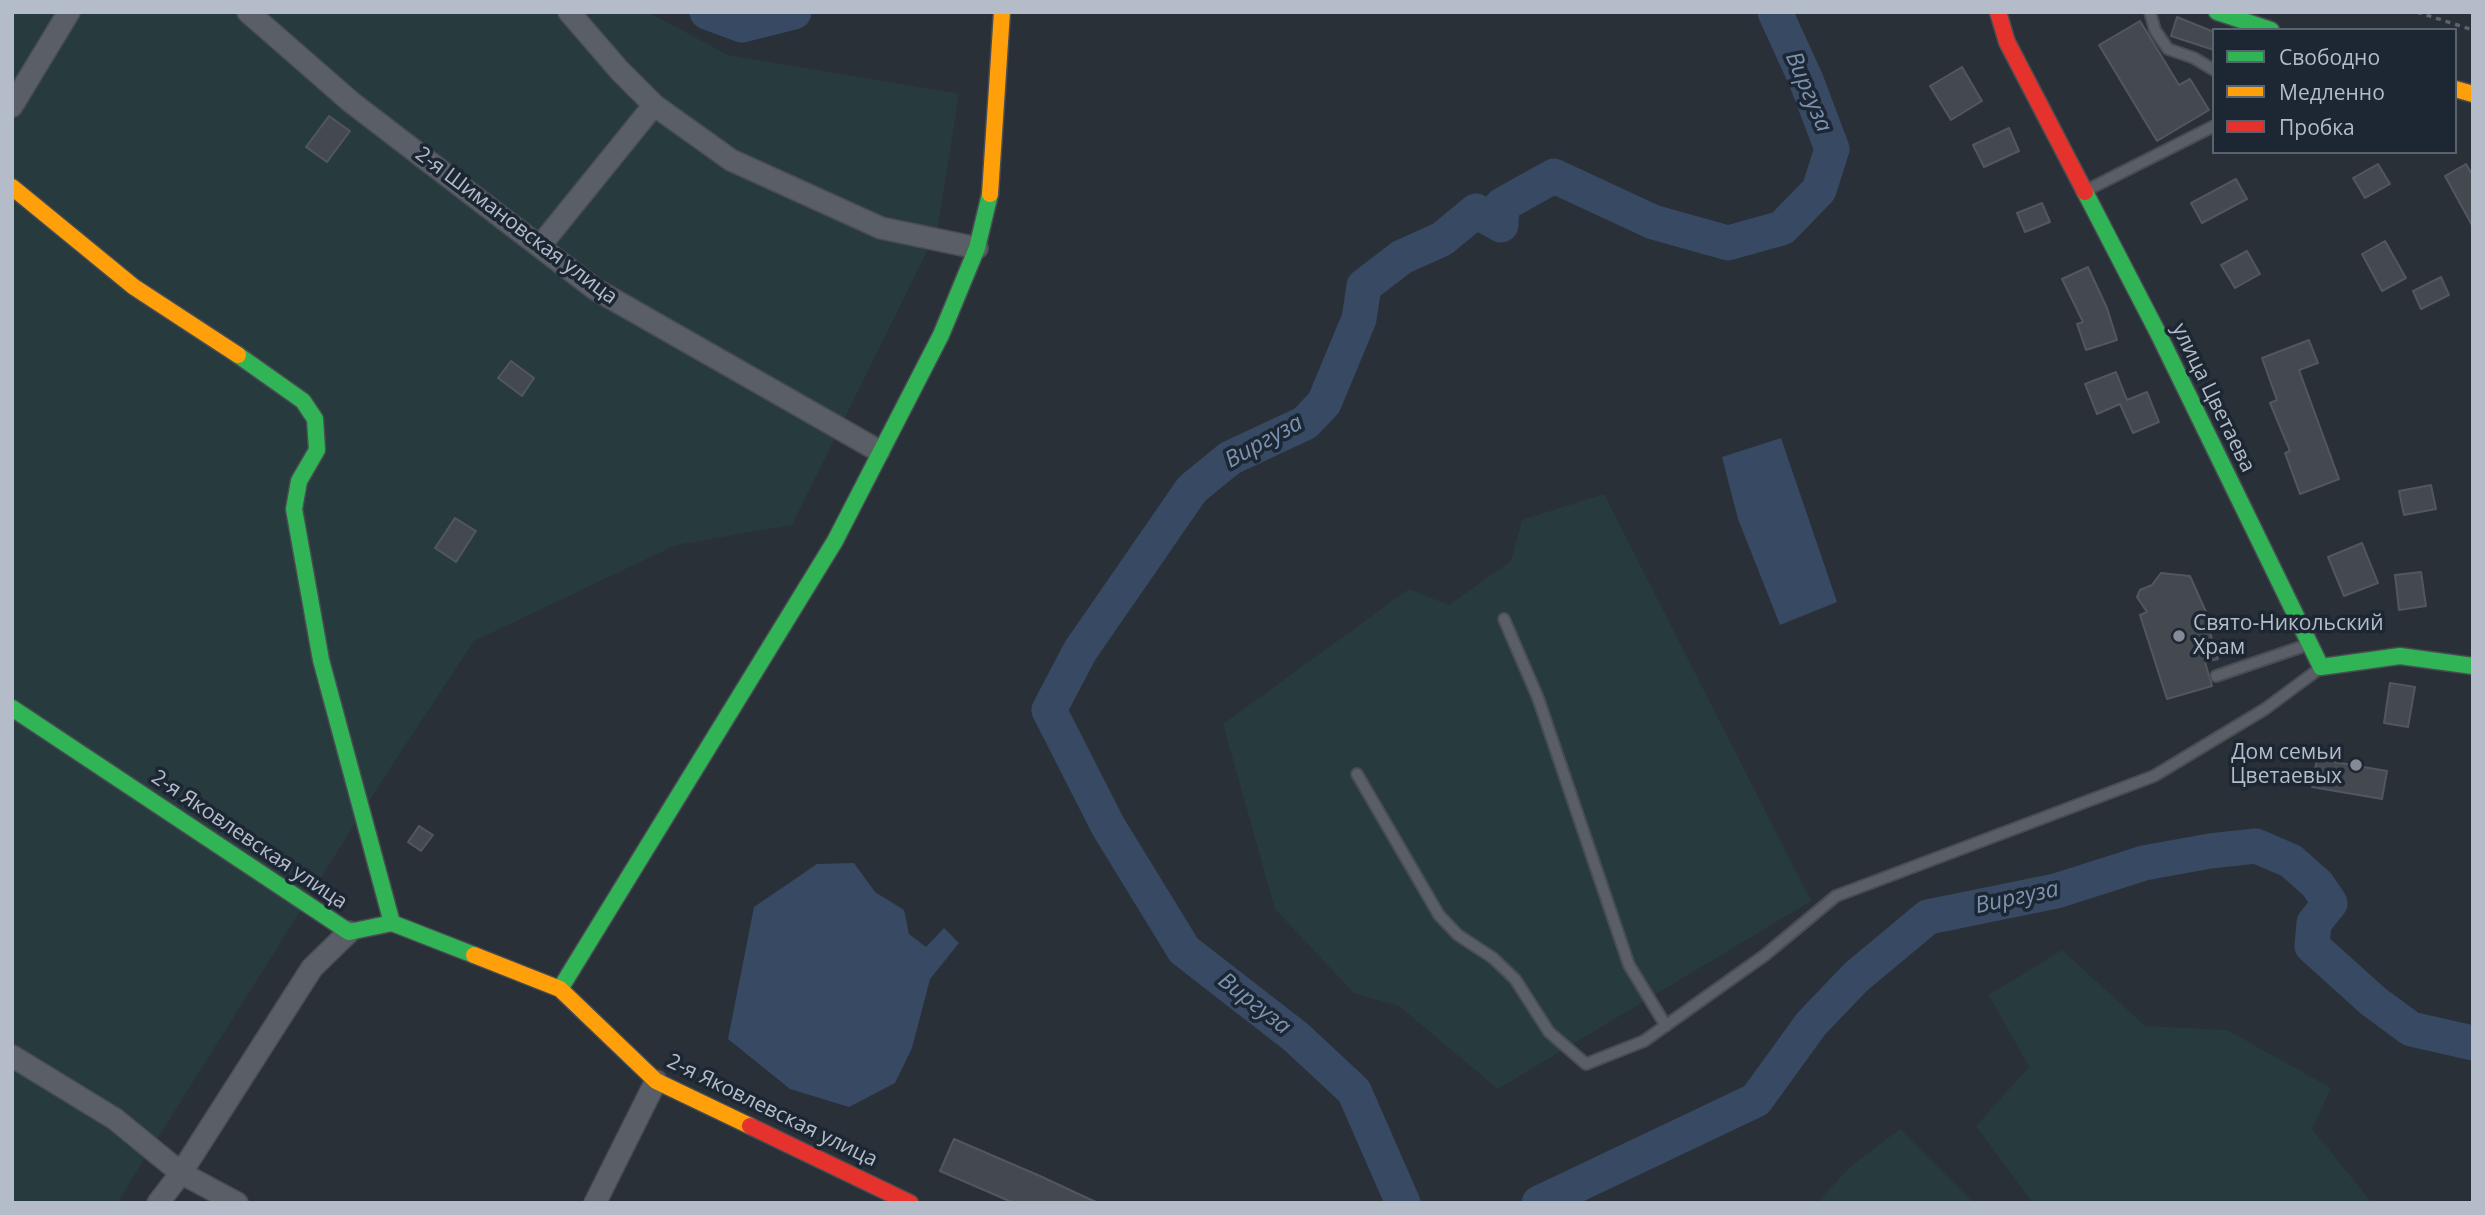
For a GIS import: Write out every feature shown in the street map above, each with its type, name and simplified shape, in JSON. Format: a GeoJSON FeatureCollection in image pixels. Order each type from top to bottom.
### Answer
{"type":"FeatureCollection","features":[{"type":"Feature","properties":{"kind":"street"},"geometry":{"type":"LineString","coordinates":[[12,106],[69,12]]}},
{"type":"Feature","properties":{"kind":"street","name":"2-я Шимановская улица"},"geometry":{"type":"LineString","coordinates":[[248,12],[351,102],[595,289],[879,451]]}},
{"type":"Feature","properties":{"kind":"street"},"geometry":{"type":"LineString","coordinates":[[569,12],[620,71],[654,105],[731,160],[881,228],[977,248]]}},
{"type":"Feature","properties":{"kind":"street"},"geometry":{"type":"LineString","coordinates":[[560,989],[835,541],[941,335],[977,248],[992,187],[1002,12]]}},
{"type":"Feature","properties":{"kind":"street","name":"улица Цветаева"},"geometry":{"type":"LineString","coordinates":[[1998,12],[2007,42],[2158,333],[2321,667]]}},
{"type":"Feature","properties":{"kind":"street"},"geometry":{"type":"LineString","coordinates":[[2217,12],[2266,28]]}},
{"type":"Feature","properties":{"kind":"street"},"geometry":{"type":"LineString","coordinates":[[540,246],[654,105]]}},
{"type":"Feature","properties":{"kind":"street"},"geometry":{"type":"LineString","coordinates":[[12,187],[134,287],[208,334],[303,401],[315,419],[317,450],[299,481],[294,509],[321,660],[392,923]]}},
{"type":"Feature","properties":{"kind":"street"},"geometry":{"type":"LineString","coordinates":[[2321,667],[2400,656],[2473,666]]}},
{"type":"Feature","properties":{"kind":"street","name":"2-я Яковлевская улица"},"geometry":{"type":"LineString","coordinates":[[12,708],[349,932],[392,923],[560,989],[656,1081],[910,1203]]}},
{"type":"Feature","properties":{"kind":"street"},"geometry":{"type":"LineString","coordinates":[[158,1203],[181,1173],[312,968],[349,932]]}},
{"type":"Feature","properties":{"kind":"street"},"geometry":{"type":"LineString","coordinates":[[12,1056],[115,1119],[181,1173],[237,1203]]}},
{"type":"Feature","properties":{"kind":"street"},"geometry":{"type":"LineString","coordinates":[[595,1203],[656,1081]]}},
{"type":"Feature","properties":{"kind":"lane"},"geometry":{"type":"LineString","coordinates":[[2150,12],[2155,30],[2168,48],[2212,69]]}},
{"type":"Feature","properties":{"kind":"lane"},"geometry":{"type":"LineString","coordinates":[[2085,192],[2212,127]]}},
{"type":"Feature","properties":{"kind":"lane"},"geometry":{"type":"LineString","coordinates":[[1504,619],[1538,698],[1629,965],[1666,1026]]}},
{"type":"Feature","properties":{"kind":"lane"},"geometry":{"type":"LineString","coordinates":[[2216,676],[2310,644]]}},
{"type":"Feature","properties":{"kind":"lane"},"geometry":{"type":"LineString","coordinates":[[1357,774],[1439,915],[1458,935],[1493,958],[1515,979],[1549,1032],[1586,1064],[1644,1041],[1765,955],[1836,896],[2154,776],[2265,709],[2321,667]]}},
{"type":"Feature","properties":{"kind":"path"},"geometry":{"type":"LineString","coordinates":[[2417,12],[2473,30]]}},
{"type":"Feature","properties":{"kind":"green space"},"geometry":{"type":"Polygon","coordinates":[[[12,12],[648,12],[728,55],[959,94],[937,231],[792,525],[676,545],[474,641],[383,779],[117,1203],[12,1203],[12,12]]]}},
{"type":"Feature","properties":{"kind":"green space"},"geometry":{"type":"Polygon","coordinates":[[[707,12],[794,12],[742,25],[707,12]]]}},
{"type":"Feature","properties":{"kind":"green space"},"geometry":{"type":"Polygon","coordinates":[[[1604,494],[1811,901],[1498,1089],[1399,1006],[1354,993],[1275,909],[1223,724],[1409,589],[1449,605],[1511,561],[1522,520],[1604,494]]]}},
{"type":"Feature","properties":{"kind":"green space"},"geometry":{"type":"Polygon","coordinates":[[[2062,950],[2145,1026],[2227,1030],[2331,1088],[2312,1129],[2372,1203],[2033,1203],[1976,1126],[2029,1067],[1989,995],[2062,950]]]}},
{"type":"Feature","properties":{"kind":"green space"},"geometry":{"type":"Polygon","coordinates":[[[1900,1129],[1974,1203],[1817,1203],[1851,1166],[1900,1129]]]}},
{"type":"Feature","properties":{"kind":"water"},"geometry":{"type":"Polygon","coordinates":[[[1781,438],[1837,602],[1780,625],[1738,519],[1722,457],[1781,438]]]}},
{"type":"Feature","properties":{"kind":"water"},"geometry":{"type":"Polygon","coordinates":[[[854,863],[875,892],[904,910],[909,934],[926,947],[944,928],[959,943],[930,979],[912,1048],[895,1083],[849,1107],[790,1089],[728,1039],[754,907],[817,864],[854,863]]]}},
{"type":"Feature","properties":{"kind":"building"},"geometry":{"type":"Polygon","coordinates":[[[2177,17],[2212,31],[2212,49],[2171,36],[2177,17]]]}},
{"type":"Feature","properties":{"kind":"building"},"geometry":{"type":"Polygon","coordinates":[[[2140,21],[2179,85],[2190,79],[2209,110],[2157,141],[2099,45],[2140,21]]]}},
{"type":"Feature","properties":{"kind":"building"},"geometry":{"type":"Polygon","coordinates":[[[1962,67],[1982,101],[1951,120],[1930,86],[1962,67]]]}},
{"type":"Feature","properties":{"kind":"building"},"geometry":{"type":"Polygon","coordinates":[[[329,116],[350,131],[327,162],[306,147],[329,116]]]}},
{"type":"Feature","properties":{"kind":"building"},"geometry":{"type":"Polygon","coordinates":[[[2009,128],[2019,151],[1984,167],[1973,145],[2009,128]]]}},
{"type":"Feature","properties":{"kind":"building"},"geometry":{"type":"Polygon","coordinates":[[[2378,164],[2390,184],[2365,198],[2353,178],[2378,164]]]}},
{"type":"Feature","properties":{"kind":"building"},"geometry":{"type":"Polygon","coordinates":[[[2466,164],[2473,176],[2473,227],[2445,176],[2466,164]]]}},
{"type":"Feature","properties":{"kind":"building"},"geometry":{"type":"Polygon","coordinates":[[[2236,179],[2247,199],[2202,223],[2191,203],[2236,179]]]}},
{"type":"Feature","properties":{"kind":"building"},"geometry":{"type":"Polygon","coordinates":[[[2042,203],[2050,222],[2025,232],[2017,213],[2042,203]]]}},
{"type":"Feature","properties":{"kind":"building"},"geometry":{"type":"Polygon","coordinates":[[[2385,241],[2406,278],[2382,291],[2362,254],[2385,241]]]}},
{"type":"Feature","properties":{"kind":"building"},"geometry":{"type":"Polygon","coordinates":[[[2247,251],[2260,274],[2235,288],[2221,265],[2247,251]]]}},
{"type":"Feature","properties":{"kind":"building"},"geometry":{"type":"Polygon","coordinates":[[[2088,267],[2107,308],[2117,340],[2086,350],[2077,324],[2083,322],[2062,279],[2088,267]]]}},
{"type":"Feature","properties":{"kind":"building"},"geometry":{"type":"Polygon","coordinates":[[[2441,277],[2449,295],[2421,309],[2413,291],[2441,277]]]}},
{"type":"Feature","properties":{"kind":"building"},"geometry":{"type":"Polygon","coordinates":[[[2309,340],[2318,363],[2299,370],[2339,479],[2300,494],[2285,453],[2290,451],[2270,403],[2277,400],[2262,358],[2309,340]]]}},
{"type":"Feature","properties":{"kind":"building"},"geometry":{"type":"Polygon","coordinates":[[[511,361],[534,378],[522,396],[498,378],[511,361]]]}},
{"type":"Feature","properties":{"kind":"building"},"geometry":{"type":"Polygon","coordinates":[[[2116,372],[2127,400],[2147,392],[2159,422],[2133,433],[2120,404],[2097,414],[2085,384],[2116,372]]]}},
{"type":"Feature","properties":{"kind":"building"},"geometry":{"type":"Polygon","coordinates":[[[2431,485],[2436,509],[2404,515],[2399,491],[2431,485]]]}},
{"type":"Feature","properties":{"kind":"building"},"geometry":{"type":"Polygon","coordinates":[[[455,518],[476,531],[456,562],[435,548],[455,518]]]}},
{"type":"Feature","properties":{"kind":"building"},"geometry":{"type":"Polygon","coordinates":[[[2362,543],[2378,583],[2344,596],[2328,557],[2362,543]]]}},
{"type":"Feature","properties":{"kind":"building"},"geometry":{"type":"Polygon","coordinates":[[[2421,572],[2426,606],[2399,610],[2395,575],[2421,572]]]}},
{"type":"Feature","properties":{"kind":"building","name":"Свято-Никольский Храм"},"geometry":{"type":"Polygon","coordinates":[[[2161,573],[2190,576],[2210,621],[2207,622],[2218,659],[2205,662],[2212,686],[2167,699],[2140,615],[2147,612],[2137,597],[2140,590],[2152,585],[2161,573]]]}},
{"type":"Feature","properties":{"kind":"building"},"geometry":{"type":"Polygon","coordinates":[[[2390,683],[2415,687],[2408,727],[2384,723],[2390,683]]]}},
{"type":"Feature","properties":{"kind":"building"},"geometry":{"type":"Polygon","coordinates":[[[2317,759],[2387,771],[2382,799],[2312,787],[2317,759]]]}},
{"type":"Feature","properties":{"kind":"building"},"geometry":{"type":"Polygon","coordinates":[[[419,826],[433,835],[421,851],[408,842],[419,826]]]}},
{"type":"Feature","properties":{"kind":"building"},"geometry":{"type":"Polygon","coordinates":[[[954,1139],[1098,1203],[1014,1203],[940,1171],[954,1139]]]}},
{"type":"Feature","properties":{"kind":"waterway","name":"Виргуза"},"geometry":{"type":"LineString","coordinates":[[707,12],[742,25],[794,12]]}},
{"type":"Feature","properties":{"kind":"waterway","name":"Виргуза"},"geometry":{"type":"LineString","coordinates":[[1403,1203],[1354,1091],[1296,1037],[1184,950],[1108,826],[1049,710],[1080,651],[1192,489],[1230,458],[1305,423],[1324,403],[1359,319],[1364,286],[1402,257],[1442,239],[1476,211],[1501,225],[1502,205],[1554,176],[1653,222],[1728,243],[1782,228],[1819,190],[1832,149],[1806,80],[1775,12]]}},
{"type":"Feature","properties":{"kind":"waterway","name":"Виргуза"},"geometry":{"type":"LineString","coordinates":[[1539,1203],[1756,1100],[1811,1024],[1856,977],[1928,917],[2056,891],[2144,863],[2210,851],[2256,846],[2291,861],[2317,884],[2330,903],[2314,923],[2312,946],[2373,1001],[2411,1029],[2473,1043]]}},
{"type":"Feature","properties":{"kind":"traffic: fast"},"geometry":{"type":"LineString","coordinates":[[2217,12],[2265,28]]}},
{"type":"Feature","properties":{"kind":"traffic: fast"},"geometry":{"type":"LineString","coordinates":[[2085,192],[2158,333],[2321,667],[2400,656],[2473,666]]}},
{"type":"Feature","properties":{"kind":"traffic: fast"},"geometry":{"type":"LineString","coordinates":[[560,989],[835,541],[941,335],[977,248],[990,194]]}},
{"type":"Feature","properties":{"kind":"traffic: fast"},"geometry":{"type":"LineString","coordinates":[[238,355],[303,401],[315,419],[317,450],[299,481],[294,509],[321,660],[392,923]]}},
{"type":"Feature","properties":{"kind":"traffic: fast"},"geometry":{"type":"LineString","coordinates":[[12,708],[349,932],[392,923],[474,955]]}},
{"type":"Feature","properties":{"kind":"traffic: slow"},"geometry":{"type":"LineString","coordinates":[[990,194],[1002,12]]}},
{"type":"Feature","properties":{"kind":"traffic: slow"},"geometry":{"type":"LineString","coordinates":[[2457,90],[2473,94]]}},
{"type":"Feature","properties":{"kind":"traffic: slow"},"geometry":{"type":"LineString","coordinates":[[12,187],[134,287],[238,355]]}},
{"type":"Feature","properties":{"kind":"traffic: slow"},"geometry":{"type":"LineString","coordinates":[[474,955],[560,989],[656,1081],[750,1126]]}},
{"type":"Feature","properties":{"kind":"traffic: jam"},"geometry":{"type":"LineString","coordinates":[[1998,12],[2007,42],[2085,192]]}},
{"type":"Feature","properties":{"kind":"traffic: jam"},"geometry":{"type":"LineString","coordinates":[[750,1126],[910,1203]]}},
{"type":"Feature","properties":{"kind":"place","name":"Свято-Никольский Храм"},"geometry":{"type":"Point","coordinates":[2179,636]}},
{"type":"Feature","properties":{"kind":"place","name":"Дом семьи Цветаевых"},"geometry":{"type":"Point","coordinates":[2356,765]}}]}
